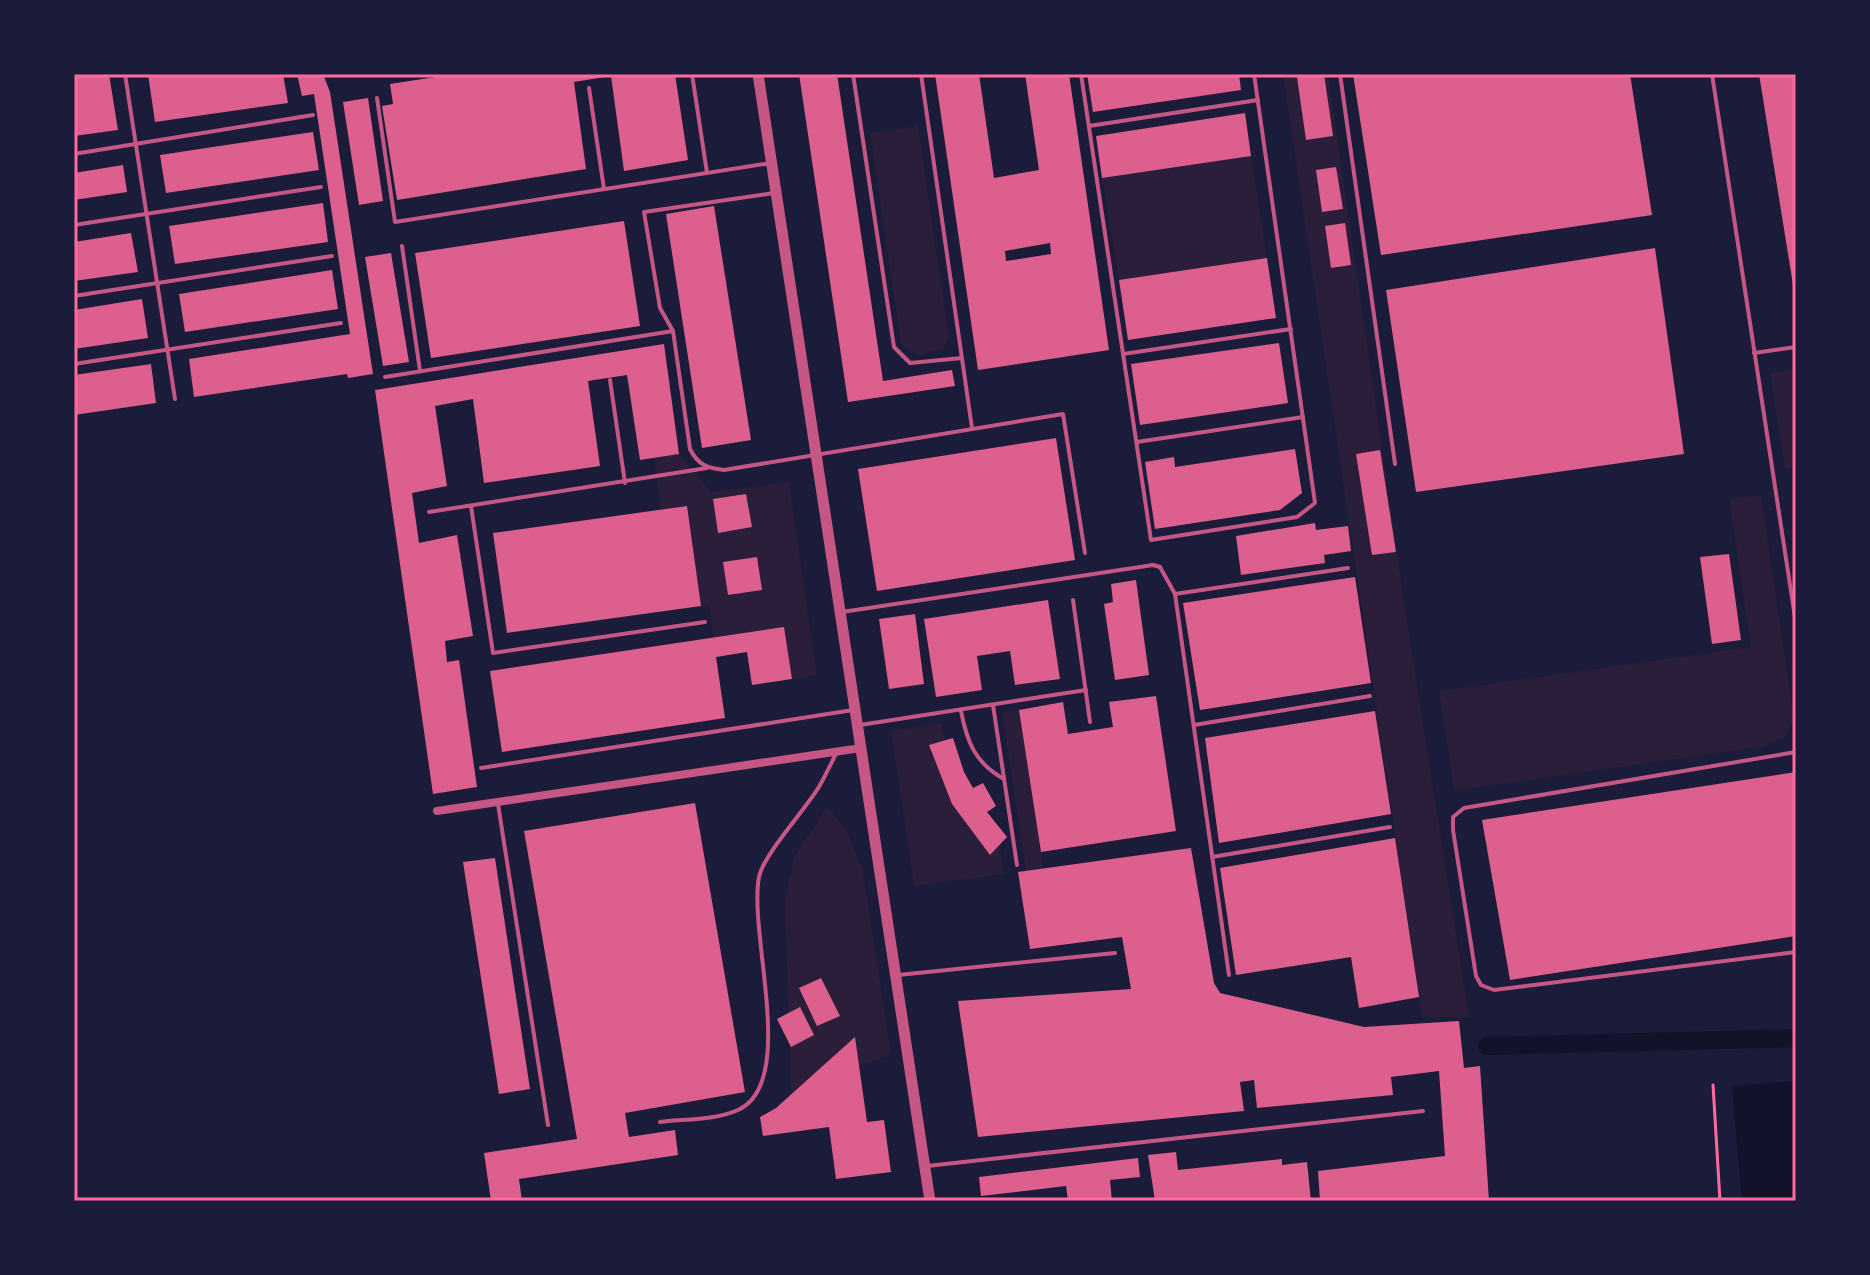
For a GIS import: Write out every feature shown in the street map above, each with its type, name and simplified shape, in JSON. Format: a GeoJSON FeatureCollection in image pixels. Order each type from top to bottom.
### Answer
{"type":"FeatureCollection","features":[{"type":"Feature","properties":{"kind":"street"},"geometry":{"type":"LineString","coordinates":[[758,74],[930,1201]]}},
{"type":"Feature","properties":{"kind":"street"},"geometry":{"type":"LineString","coordinates":[[437,811],[861,748]]}},
{"type":"Feature","properties":{"kind":"lane"},"geometry":{"type":"LineString","coordinates":[[125,74],[175,399]]}},
{"type":"Feature","properties":{"kind":"lane"},"geometry":{"type":"LineString","coordinates":[[692,74],[707,173]]}},
{"type":"Feature","properties":{"kind":"lane"},"geometry":{"type":"LineString","coordinates":[[853,74],[894,347],[910,363],[962,358]]}},
{"type":"Feature","properties":{"kind":"lane"},"geometry":{"type":"LineString","coordinates":[[921,74],[972,429]]}},
{"type":"Feature","properties":{"kind":"lane"},"geometry":{"type":"LineString","coordinates":[[1081,74],[1151,540],[1297,517],[1309,511],[1315,503],[1254,74]]}},
{"type":"Feature","properties":{"kind":"lane"},"geometry":{"type":"LineString","coordinates":[[1340,74],[1395,464]]}},
{"type":"Feature","properties":{"kind":"lane"},"geometry":{"type":"LineString","coordinates":[[1712,74],[1796,624]]}},
{"type":"Feature","properties":{"kind":"lane"},"geometry":{"type":"LineString","coordinates":[[589,88],[604,189]]}},
{"type":"Feature","properties":{"kind":"lane"},"geometry":{"type":"LineString","coordinates":[[377,98],[395,222],[771,163]]}},
{"type":"Feature","properties":{"kind":"lane"},"geometry":{"type":"LineString","coordinates":[[1089,126],[1258,100]]}},
{"type":"Feature","properties":{"kind":"lane"},"geometry":{"type":"LineString","coordinates":[[74,154],[313,115]]}},
{"type":"Feature","properties":{"kind":"lane"},"geometry":{"type":"LineString","coordinates":[[74,225],[321,187]]}},
{"type":"Feature","properties":{"kind":"lane"},"geometry":{"type":"LineString","coordinates":[[708,468],[696,460],[690,449],[673,331],[660,308],[644,212],[776,192]]}},
{"type":"Feature","properties":{"kind":"lane"},"geometry":{"type":"LineString","coordinates":[[402,246],[420,371]]}},
{"type":"Feature","properties":{"kind":"lane"},"geometry":{"type":"LineString","coordinates":[[74,296],[332,256]]}},
{"type":"Feature","properties":{"kind":"lane"},"geometry":{"type":"LineString","coordinates":[[74,364],[341,323]]}},
{"type":"Feature","properties":{"kind":"lane"},"geometry":{"type":"LineString","coordinates":[[1123,354],[1291,329]]}},
{"type":"Feature","properties":{"kind":"lane"},"geometry":{"type":"LineString","coordinates":[[385,377],[673,331]]}},
{"type":"Feature","properties":{"kind":"lane"},"geometry":{"type":"LineString","coordinates":[[1754,353],[1796,347]]}},
{"type":"Feature","properties":{"kind":"lane"},"geometry":{"type":"LineString","coordinates":[[610,380],[625,483]]}},
{"type":"Feature","properties":{"kind":"lane"},"geometry":{"type":"LineString","coordinates":[[429,512],[708,468],[724,470],[1063,414],[1085,553]]}},
{"type":"Feature","properties":{"kind":"lane"},"geometry":{"type":"LineString","coordinates":[[1137,442],[1303,417]]}},
{"type":"Feature","properties":{"kind":"lane"},"geometry":{"type":"LineString","coordinates":[[471,506],[493,653],[705,622]]}},
{"type":"Feature","properties":{"kind":"lane"},"geometry":{"type":"LineString","coordinates":[[840,613],[1153,565],[1167,575],[1175,594],[1229,975]]}},
{"type":"Feature","properties":{"kind":"lane"},"geometry":{"type":"LineString","coordinates":[[1175,594],[1348,568]]}},
{"type":"Feature","properties":{"kind":"lane"},"geometry":{"type":"LineString","coordinates":[[1073,600],[1090,722]]}},
{"type":"Feature","properties":{"kind":"lane"},"geometry":{"type":"LineString","coordinates":[[857,725],[1086,690]]}},
{"type":"Feature","properties":{"kind":"lane"},"geometry":{"type":"LineString","coordinates":[[1194,725],[1370,696]]}},
{"type":"Feature","properties":{"kind":"lane"},"geometry":{"type":"LineString","coordinates":[[993,704],[1017,865]]}},
{"type":"Feature","properties":{"kind":"lane"},"geometry":{"type":"LineString","coordinates":[[481,768],[855,710]]}},
{"type":"Feature","properties":{"kind":"lane"},"geometry":{"type":"LineString","coordinates":[[960,710],[974,753],[986,769],[1004,779]]}},
{"type":"Feature","properties":{"kind":"lane"},"geometry":{"type":"LineString","coordinates":[[660,1122],[737,1111],[754,1099],[766,1077],[770,1044],[755,910],[760,872],[820,785],[837,752]]}},
{"type":"Feature","properties":{"kind":"lane"},"geometry":{"type":"LineString","coordinates":[[1796,752],[1464,808],[1453,817],[1476,976],[1481,985],[1494,990],[1796,952]]}},
{"type":"Feature","properties":{"kind":"lane"},"geometry":{"type":"LineString","coordinates":[[498,802],[548,1125]]}},
{"type":"Feature","properties":{"kind":"lane"},"geometry":{"type":"LineString","coordinates":[[1212,857],[1390,827]]}},
{"type":"Feature","properties":{"kind":"lane"},"geometry":{"type":"LineString","coordinates":[[896,975],[1115,953]]}},
{"type":"Feature","properties":{"kind":"lane"},"geometry":{"type":"LineString","coordinates":[[925,1167],[1423,1111]]}},
{"type":"Feature","properties":{"kind":"path"},"geometry":{"type":"LineString","coordinates":[[1713,1085],[1720,1201]]}},
{"type":"Feature","properties":{"kind":"shaded area"},"geometry":{"type":"Polygon","coordinates":[[[1283,74],[1328,74],[1405,609],[1469,1017],[1422,1018],[1283,74]]]}},
{"type":"Feature","properties":{"kind":"shaded area"},"geometry":{"type":"Polygon","coordinates":[[[918,126],[949,338],[943,348],[918,356],[901,344],[870,133],[918,126]]]}},
{"type":"Feature","properties":{"kind":"shaded area"},"geometry":{"type":"Polygon","coordinates":[[[1251,156],[1267,258],[1119,280],[1102,178],[1251,156]]]}},
{"type":"Feature","properties":{"kind":"shaded area"},"geometry":{"type":"Polygon","coordinates":[[[1796,369],[1796,467],[1785,469],[1770,373],[1796,369]]]}},
{"type":"Feature","properties":{"kind":"shaded area"},"geometry":{"type":"Polygon","coordinates":[[[679,454],[711,492],[789,482],[817,675],[752,685],[747,652],[716,657],[709,605],[701,606],[686,506],[661,509],[654,458],[679,454]]]}},
{"type":"Feature","properties":{"kind":"shaded area"},"geometry":{"type":"Polygon","coordinates":[[[1761,495],[1794,719],[1785,736],[1766,746],[1454,791],[1439,691],[1751,647],[1729,499],[1761,495]]]}},
{"type":"Feature","properties":{"kind":"shaded area"},"geometry":{"type":"Polygon","coordinates":[[[1019,710],[1043,868],[1026,871],[1002,712],[1019,710]]]}},
{"type":"Feature","properties":{"kind":"shaded area"},"geometry":{"type":"Polygon","coordinates":[[[941,723],[949,759],[999,840],[1004,874],[914,886],[891,731],[941,723]]]}},
{"type":"Feature","properties":{"kind":"shaded area"},"geometry":{"type":"Polygon","coordinates":[[[827,807],[847,831],[863,871],[891,1054],[791,1094],[785,901],[794,857],[827,807]]]}},
{"type":"Feature","properties":{"kind":"shaded area"},"geometry":{"type":"Polygon","coordinates":[[[1796,1081],[1796,1201],[1742,1201],[1732,1086],[1796,1081]]]}},
{"type":"Feature","properties":{"kind":"building"},"geometry":{"type":"Polygon","coordinates":[[[74,74],[109,74],[118,130],[74,136],[74,74]]]}},
{"type":"Feature","properties":{"kind":"building"},"geometry":{"type":"Polygon","coordinates":[[[148,74],[283,74],[288,103],[155,122],[148,74]]]}},
{"type":"Feature","properties":{"kind":"building"},"geometry":{"type":"Polygon","coordinates":[[[297,74],[323,74],[330,92],[373,374],[348,378],[347,374],[194,397],[189,359],[350,334],[314,94],[302,96],[297,74]]]}},
{"type":"Feature","properties":{"kind":"building"},"geometry":{"type":"Polygon","coordinates":[[[455,74],[675,74],[688,160],[624,171],[611,76],[574,82],[586,169],[397,200],[382,106],[393,104],[390,84],[455,74]]]}},
{"type":"Feature","properties":{"kind":"building"},"geometry":{"type":"Polygon","coordinates":[[[799,74],[837,74],[883,381],[952,370],[955,386],[848,402],[799,74]]]}},
{"type":"Feature","properties":{"kind":"building"},"geometry":{"type":"Polygon","coordinates":[[[935,74],[979,74],[994,178],[1039,170],[1025,74],[1069,74],[1109,350],[978,370],[935,74]],[[1050,243],[1005,251],[1006,261],[1051,254],[1050,243]]]}},
{"type":"Feature","properties":{"kind":"building"},"geometry":{"type":"Polygon","coordinates":[[[1087,74],[1239,74],[1241,90],[1093,112],[1087,74]]]}},
{"type":"Feature","properties":{"kind":"building"},"geometry":{"type":"Polygon","coordinates":[[[1324,74],[1333,136],[1306,140],[1297,77],[1324,74]]]}},
{"type":"Feature","properties":{"kind":"building"},"geometry":{"type":"Polygon","coordinates":[[[1353,74],[1630,74],[1652,215],[1381,255],[1353,74]]]}},
{"type":"Feature","properties":{"kind":"building"},"geometry":{"type":"Polygon","coordinates":[[[1759,74],[1796,74],[1796,291],[1794,291],[1759,74]]]}},
{"type":"Feature","properties":{"kind":"building"},"geometry":{"type":"Polygon","coordinates":[[[368,98],[383,201],[359,205],[343,102],[368,98]]]}},
{"type":"Feature","properties":{"kind":"building"},"geometry":{"type":"Polygon","coordinates":[[[1245,113],[1251,156],[1102,178],[1096,136],[1245,113]]]}},
{"type":"Feature","properties":{"kind":"building"},"geometry":{"type":"Polygon","coordinates":[[[313,132],[319,170],[166,193],[160,155],[313,132]]]}},
{"type":"Feature","properties":{"kind":"building"},"geometry":{"type":"Polygon","coordinates":[[[123,165],[127,192],[74,200],[74,173],[123,165]]]}},
{"type":"Feature","properties":{"kind":"building"},"geometry":{"type":"Polygon","coordinates":[[[1336,167],[1343,209],[1322,212],[1316,170],[1336,167]]]}},
{"type":"Feature","properties":{"kind":"building"},"geometry":{"type":"Polygon","coordinates":[[[323,203],[328,242],[175,264],[169,226],[323,203]]]}},
{"type":"Feature","properties":{"kind":"building"},"geometry":{"type":"Polygon","coordinates":[[[714,206],[751,440],[702,448],[666,214],[714,206]]]}},
{"type":"Feature","properties":{"kind":"building"},"geometry":{"type":"Polygon","coordinates":[[[624,221],[640,326],[431,358],[415,253],[624,221]]]}},
{"type":"Feature","properties":{"kind":"building"},"geometry":{"type":"Polygon","coordinates":[[[1345,223],[1351,265],[1331,268],[1325,226],[1345,223]]]}},
{"type":"Feature","properties":{"kind":"building"},"geometry":{"type":"Polygon","coordinates":[[[131,233],[138,272],[74,281],[74,242],[131,233]]]}},
{"type":"Feature","properties":{"kind":"building"},"geometry":{"type":"Polygon","coordinates":[[[1655,248],[1684,454],[1416,492],[1386,290],[1655,248]]]}},
{"type":"Feature","properties":{"kind":"building"},"geometry":{"type":"Polygon","coordinates":[[[391,253],[409,362],[383,366],[365,257],[391,253]]]}},
{"type":"Feature","properties":{"kind":"building"},"geometry":{"type":"Polygon","coordinates":[[[1267,258],[1276,318],[1128,340],[1119,280],[1267,258]]]}},
{"type":"Feature","properties":{"kind":"building"},"geometry":{"type":"Polygon","coordinates":[[[332,270],[338,309],[185,332],[179,294],[332,270]]]}},
{"type":"Feature","properties":{"kind":"building"},"geometry":{"type":"Polygon","coordinates":[[[142,299],[148,338],[74,349],[74,310],[142,299]]]}},
{"type":"Feature","properties":{"kind":"building"},"geometry":{"type":"Polygon","coordinates":[[[1279,343],[1288,403],[1140,425],[1131,364],[1279,343]]]}},
{"type":"Feature","properties":{"kind":"building"},"geometry":{"type":"Polygon","coordinates":[[[664,344],[679,454],[640,460],[627,375],[588,381],[600,466],[484,483],[473,399],[435,406],[447,486],[412,493],[419,543],[457,535],[473,636],[445,641],[447,662],[459,660],[477,787],[433,794],[375,390],[664,344]]]}},
{"type":"Feature","properties":{"kind":"building"},"geometry":{"type":"Polygon","coordinates":[[[151,364],[156,403],[74,415],[74,375],[151,364]]]}},
{"type":"Feature","properties":{"kind":"building"},"geometry":{"type":"Polygon","coordinates":[[[1056,438],[1075,560],[877,591],[858,469],[1056,438]]]}},
{"type":"Feature","properties":{"kind":"building"},"geometry":{"type":"Polygon","coordinates":[[[1295,449],[1302,493],[1280,510],[1155,529],[1145,462],[1174,457],[1175,467],[1295,449]]]}},
{"type":"Feature","properties":{"kind":"building"},"geometry":{"type":"Polygon","coordinates":[[[1380,450],[1396,552],[1372,555],[1356,454],[1380,450]]]}},
{"type":"Feature","properties":{"kind":"building"},"geometry":{"type":"Polygon","coordinates":[[[746,494],[752,527],[718,533],[713,499],[746,494]]]}},
{"type":"Feature","properties":{"kind":"building"},"geometry":{"type":"Polygon","coordinates":[[[687,506],[701,606],[507,633],[493,533],[687,506]]]}},
{"type":"Feature","properties":{"kind":"building"},"geometry":{"type":"Polygon","coordinates":[[[1315,523],[1316,530],[1348,526],[1351,551],[1324,555],[1325,563],[1241,575],[1236,536],[1315,523]]]}},
{"type":"Feature","properties":{"kind":"building"},"geometry":{"type":"Polygon","coordinates":[[[1729,554],[1741,640],[1712,644],[1700,557],[1729,554]]]}},
{"type":"Feature","properties":{"kind":"building"},"geometry":{"type":"Polygon","coordinates":[[[757,557],[762,590],[728,595],[723,562],[757,557]]]}},
{"type":"Feature","properties":{"kind":"building"},"geometry":{"type":"Polygon","coordinates":[[[1355,577],[1371,683],[1200,710],[1183,603],[1355,577]]]}},
{"type":"Feature","properties":{"kind":"building"},"geometry":{"type":"Polygon","coordinates":[[[1136,580],[1149,675],[1115,680],[1104,604],[1113,602],[1111,584],[1136,580]]]}},
{"type":"Feature","properties":{"kind":"building"},"geometry":{"type":"Polygon","coordinates":[[[1048,600],[1060,679],[1015,685],[1010,651],[977,656],[982,690],[936,697],[924,619],[1048,600]]]}},
{"type":"Feature","properties":{"kind":"building"},"geometry":{"type":"Polygon","coordinates":[[[915,614],[924,684],[889,689],[879,619],[915,614]]]}},
{"type":"Feature","properties":{"kind":"building"},"geometry":{"type":"Polygon","coordinates":[[[784,627],[792,679],[752,685],[747,652],[716,657],[725,718],[502,752],[490,671],[784,627]]]}},
{"type":"Feature","properties":{"kind":"building"},"geometry":{"type":"Polygon","coordinates":[[[1156,696],[1176,831],[1041,852],[1019,710],[1063,702],[1068,734],[1113,727],[1109,702],[1156,696]]]}},
{"type":"Feature","properties":{"kind":"building"},"geometry":{"type":"Polygon","coordinates":[[[1375,711],[1391,814],[1219,843],[1205,738],[1375,711]]]}},
{"type":"Feature","properties":{"kind":"building"},"geometry":{"type":"Polygon","coordinates":[[[953,738],[964,772],[973,788],[983,783],[996,806],[987,812],[1007,837],[990,855],[952,804],[929,745],[953,738]]]}},
{"type":"Feature","properties":{"kind":"building"},"geometry":{"type":"Polygon","coordinates":[[[1796,772],[1796,936],[1510,980],[1482,820],[1796,772]]]}},
{"type":"Feature","properties":{"kind":"building"},"geometry":{"type":"Polygon","coordinates":[[[695,803],[745,1092],[625,1113],[629,1137],[675,1130],[678,1155],[519,1179],[522,1201],[491,1201],[484,1153],[577,1139],[524,831],[695,803]]]}},
{"type":"Feature","properties":{"kind":"building"},"geometry":{"type":"Polygon","coordinates":[[[1395,838],[1419,997],[1359,1008],[1351,957],[1236,975],[1220,868],[1395,838]]]}},
{"type":"Feature","properties":{"kind":"building"},"geometry":{"type":"Polygon","coordinates":[[[1191,848],[1214,983],[1220,993],[1364,1027],[1459,1021],[1464,1068],[1480,1066],[1489,1201],[1320,1201],[1318,1171],[1445,1156],[1439,1071],[1391,1077],[1393,1095],[1257,1108],[1254,1080],[1240,1082],[1244,1111],[978,1137],[958,1001],[1131,989],[1122,937],[1030,949],[1018,872],[1191,848]]]}},
{"type":"Feature","properties":{"kind":"building"},"geometry":{"type":"Polygon","coordinates":[[[495,858],[530,1089],[499,1094],[463,862],[495,858]]]}},
{"type":"Feature","properties":{"kind":"building"},"geometry":{"type":"Polygon","coordinates":[[[821,978],[840,1016],[817,1026],[799,988],[821,978]]]}},
{"type":"Feature","properties":{"kind":"building"},"geometry":{"type":"Polygon","coordinates":[[[800,1007],[814,1035],[791,1047],[777,1019],[800,1007]]]}},
{"type":"Feature","properties":{"kind":"building"},"geometry":{"type":"Polygon","coordinates":[[[855,1037],[867,1122],[884,1120],[891,1172],[836,1179],[829,1127],[763,1136],[760,1117],[776,1108],[855,1037]]]}},
{"type":"Feature","properties":{"kind":"building"},"geometry":{"type":"Polygon","coordinates":[[[1176,1152],[1178,1170],[1282,1159],[1282,1165],[1307,1162],[1311,1201],[1155,1201],[1148,1155],[1176,1152]]]}},
{"type":"Feature","properties":{"kind":"building"},"geometry":{"type":"Polygon","coordinates":[[[1138,1158],[1140,1177],[1110,1180],[1112,1201],[1068,1201],[1066,1186],[981,1196],[979,1177],[1138,1158]]]}},
{"type":"Feature","properties":{"kind":"waterway"},"geometry":{"type":"LineString","coordinates":[[1487,1046],[1796,1038]]}}]}
